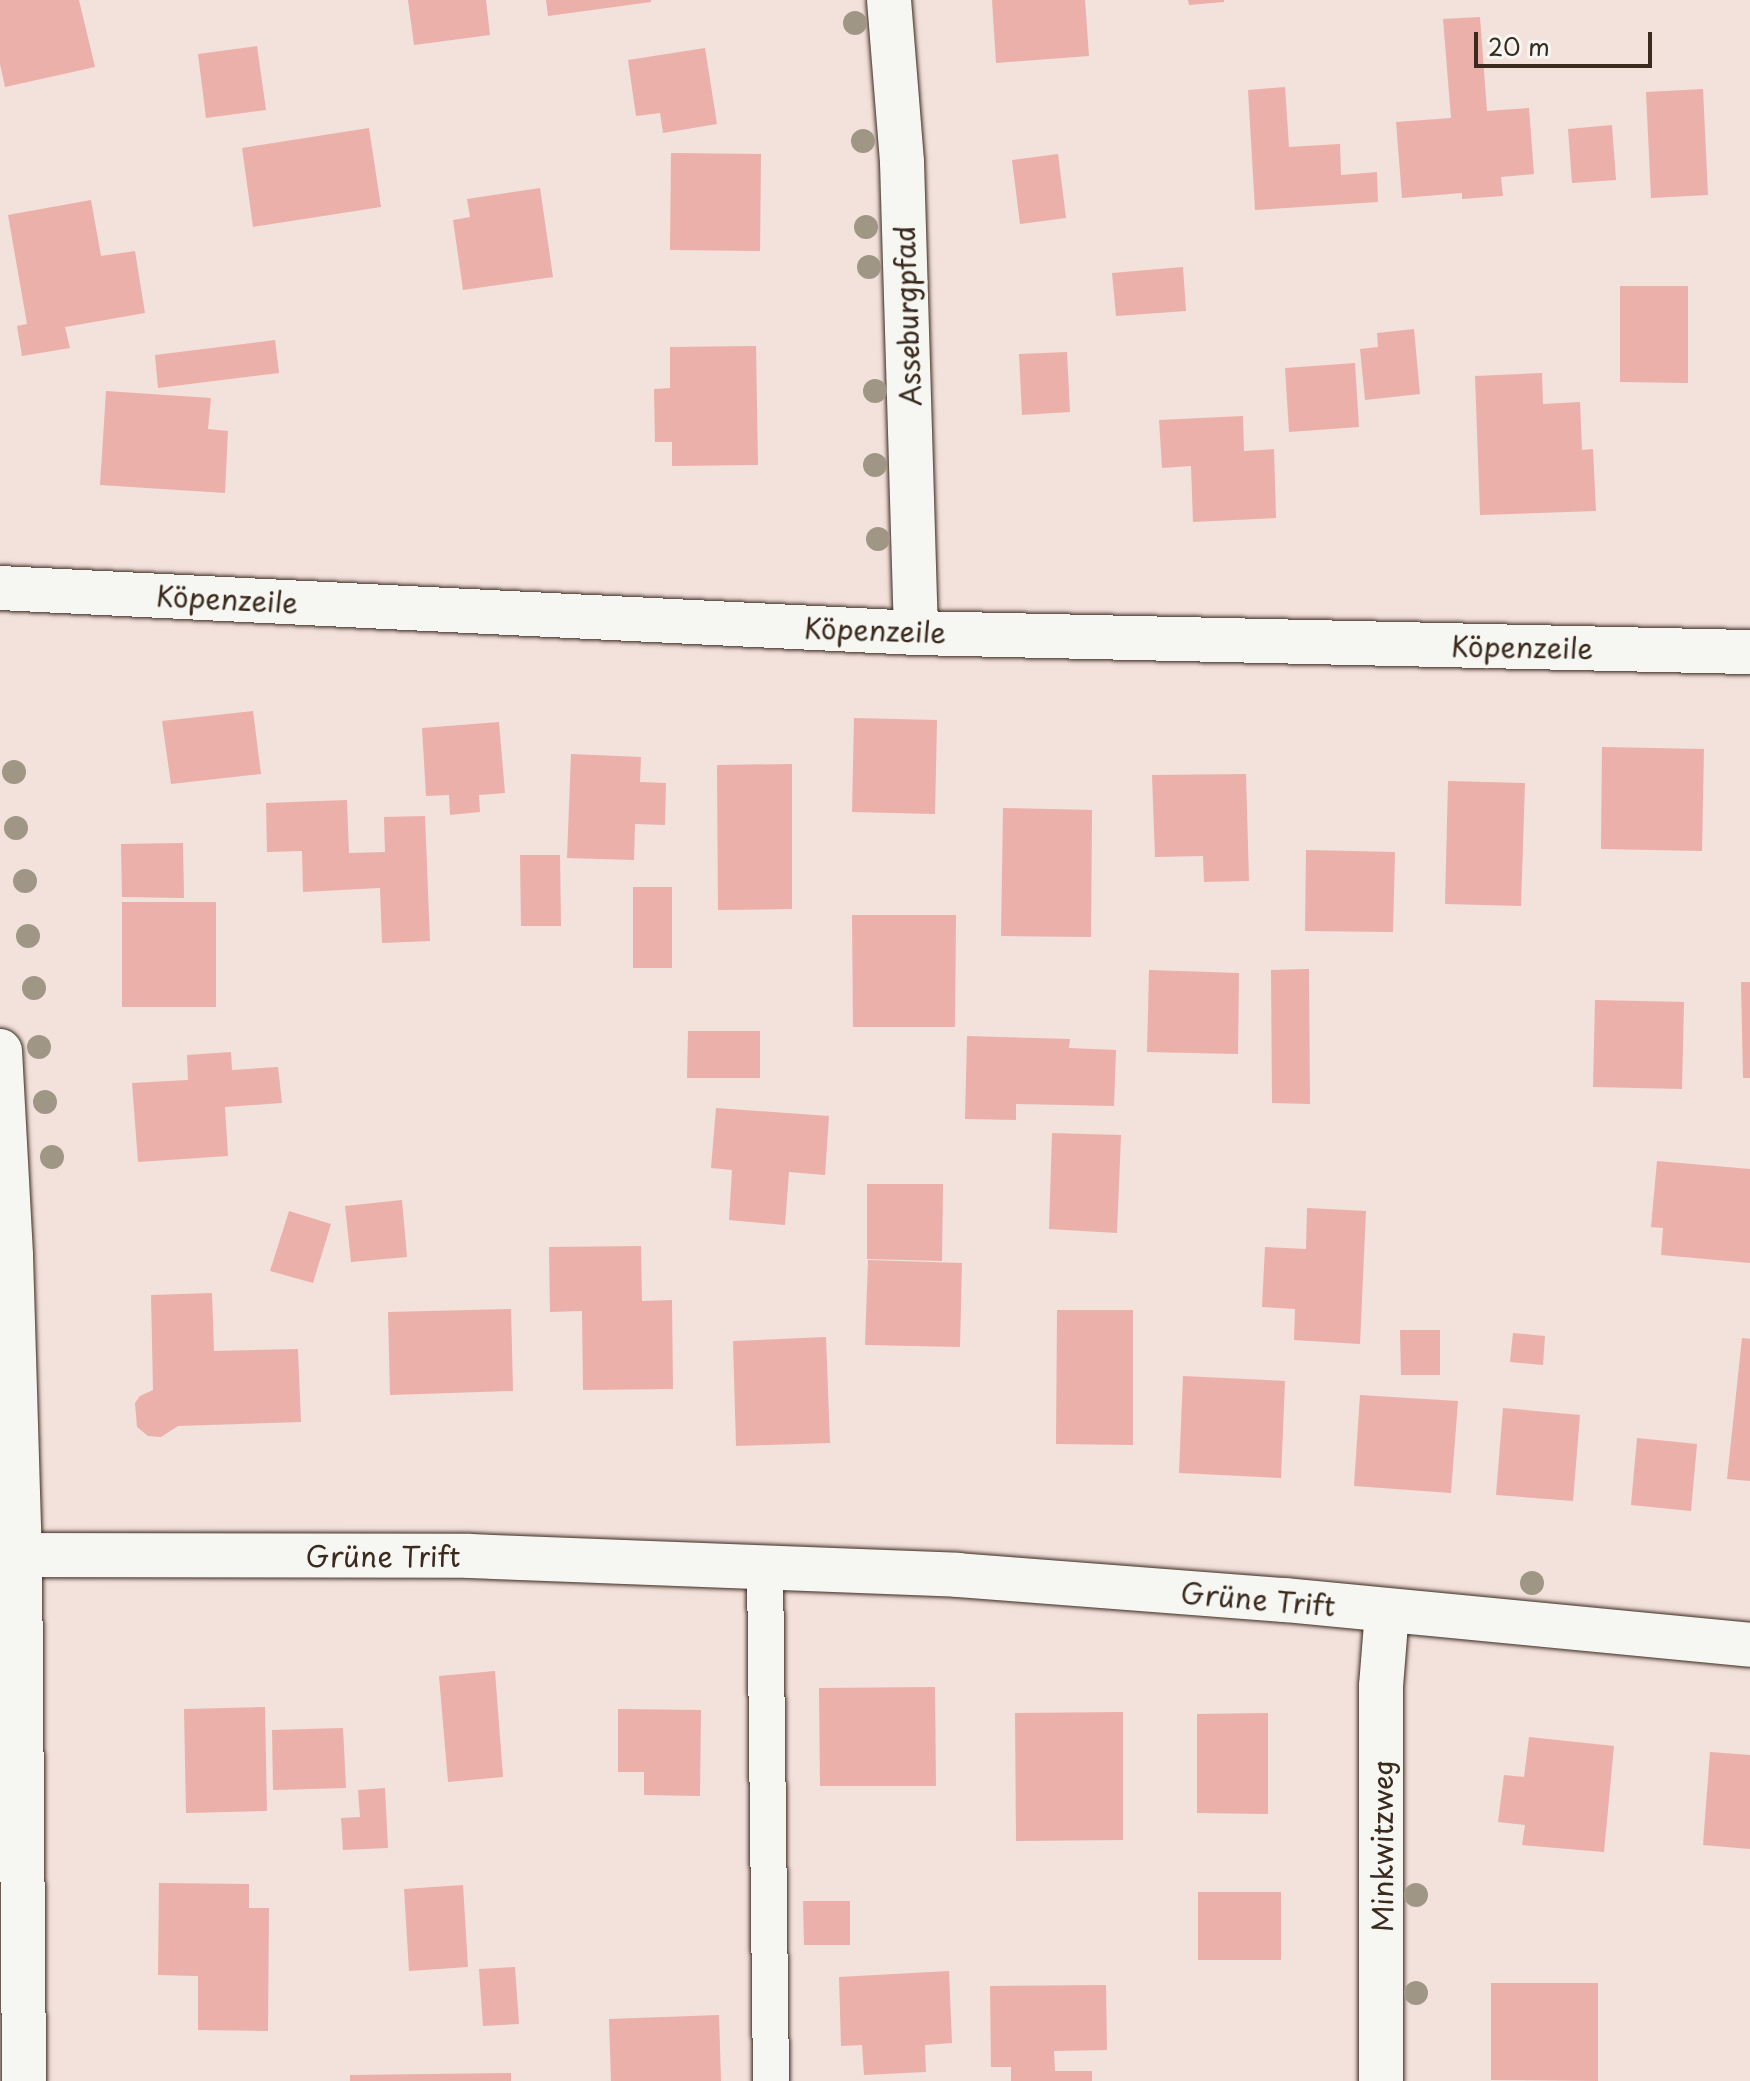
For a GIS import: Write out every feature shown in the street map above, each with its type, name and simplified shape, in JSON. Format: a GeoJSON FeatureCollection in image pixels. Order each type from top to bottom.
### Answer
{"type":"FeatureCollection","features":[{"type":"Feature","properties":{"kind":"street","name":"Asseburgpfad"},"geometry":{"type":"LineString","coordinates":[[889,0],[902,162],[916,633]]}},
{"type":"Feature","properties":{"kind":"street","name":"Köpenzeile"},"geometry":{"type":"LineString","coordinates":[[0,588],[916,633],[1750,652]]}},
{"type":"Feature","properties":{"kind":"street"},"geometry":{"type":"LineString","coordinates":[[0,1051],[10,1241],[10,1555],[24,2081]]}},
{"type":"Feature","properties":{"kind":"street","name":"Grüne Trift"},"geometry":{"type":"LineString","coordinates":[[10,1555],[470,1556],[958,1575],[1750,1645]]}},
{"type":"Feature","properties":{"kind":"street","name":"Minkwitzweg"},"geometry":{"type":"LineString","coordinates":[[1381,2081],[1381,1686],[1387,1611]]}},
{"type":"Feature","properties":{"kind":"lane"},"geometry":{"type":"LineString","coordinates":[[765,1567],[771,2081]]}},
{"type":"Feature","properties":{"kind":"building"},"geometry":{"type":"Polygon","coordinates":[[[0,0],[79,0],[95,67],[5,87],[0,64],[0,0]]]}},
{"type":"Feature","properties":{"kind":"building"},"geometry":{"type":"Polygon","coordinates":[[[408,0],[486,0],[490,35],[414,45],[408,0]]]}},
{"type":"Feature","properties":{"kind":"building"},"geometry":{"type":"Polygon","coordinates":[[[546,0],[651,0],[651,2],[548,16],[546,0]]]}},
{"type":"Feature","properties":{"kind":"building"},"geometry":{"type":"Polygon","coordinates":[[[992,0],[1085,0],[1089,56],[996,63],[992,0]]]}},
{"type":"Feature","properties":{"kind":"building"},"geometry":{"type":"Polygon","coordinates":[[[1188,0],[1224,0],[1224,2],[1189,5],[1188,0]]]}},
{"type":"Feature","properties":{"kind":"building"},"geometry":{"type":"Polygon","coordinates":[[[1480,17],[1487,111],[1529,108],[1534,174],[1501,177],[1503,196],[1462,199],[1462,193],[1402,198],[1396,122],[1451,118],[1443,19],[1480,17]]]}},
{"type":"Feature","properties":{"kind":"building"},"geometry":{"type":"Polygon","coordinates":[[[257,46],[266,110],[206,118],[198,54],[257,46]]]}},
{"type":"Feature","properties":{"kind":"building"},"geometry":{"type":"Polygon","coordinates":[[[705,48],[717,124],[663,133],[660,113],[636,116],[628,60],[705,48]]]}},
{"type":"Feature","properties":{"kind":"building"},"geometry":{"type":"Polygon","coordinates":[[[1285,87],[1289,147],[1340,144],[1341,175],[1377,172],[1378,202],[1255,210],[1248,90],[1285,87]]]}},
{"type":"Feature","properties":{"kind":"building"},"geometry":{"type":"Polygon","coordinates":[[[1703,89],[1708,195],[1651,198],[1646,92],[1703,89]]]}},
{"type":"Feature","properties":{"kind":"building"},"geometry":{"type":"Polygon","coordinates":[[[1612,125],[1616,180],[1572,183],[1568,129],[1612,125]]]}},
{"type":"Feature","properties":{"kind":"building"},"geometry":{"type":"Polygon","coordinates":[[[369,128],[381,207],[253,227],[242,148],[369,128]]]}},
{"type":"Feature","properties":{"kind":"building"},"geometry":{"type":"Polygon","coordinates":[[[671,153],[761,154],[760,251],[670,250],[671,153]]]}},
{"type":"Feature","properties":{"kind":"building"},"geometry":{"type":"Polygon","coordinates":[[[1058,154],[1066,218],[1020,224],[1012,160],[1058,154]]]}},
{"type":"Feature","properties":{"kind":"building"},"geometry":{"type":"Polygon","coordinates":[[[540,188],[553,277],[463,290],[453,220],[470,217],[467,199],[540,188]]]}},
{"type":"Feature","properties":{"kind":"building"},"geometry":{"type":"Polygon","coordinates":[[[91,200],[101,256],[135,251],[145,313],[65,327],[70,348],[22,356],[17,326],[27,324],[8,215],[91,200]]]}},
{"type":"Feature","properties":{"kind":"building"},"geometry":{"type":"Polygon","coordinates":[[[1183,267],[1186,311],[1116,316],[1112,273],[1183,267]]]}},
{"type":"Feature","properties":{"kind":"building"},"geometry":{"type":"Polygon","coordinates":[[[1620,286],[1688,286],[1688,383],[1620,382],[1620,286]]]}},
{"type":"Feature","properties":{"kind":"building"},"geometry":{"type":"Polygon","coordinates":[[[1414,329],[1420,394],[1365,400],[1360,349],[1378,347],[1377,333],[1414,329]]]}},
{"type":"Feature","properties":{"kind":"building"},"geometry":{"type":"Polygon","coordinates":[[[275,340],[279,373],[158,388],[155,355],[275,340]]]}},
{"type":"Feature","properties":{"kind":"building"},"geometry":{"type":"Polygon","coordinates":[[[756,346],[758,465],[672,466],[672,442],[655,442],[654,389],[670,388],[670,347],[756,346]]]}},
{"type":"Feature","properties":{"kind":"building"},"geometry":{"type":"Polygon","coordinates":[[[1067,352],[1070,412],[1022,415],[1019,354],[1067,352]]]}},
{"type":"Feature","properties":{"kind":"building"},"geometry":{"type":"Polygon","coordinates":[[[1355,363],[1359,427],[1289,432],[1285,368],[1355,363]]]}},
{"type":"Feature","properties":{"kind":"building"},"geometry":{"type":"Polygon","coordinates":[[[1542,373],[1543,404],[1580,402],[1582,450],[1593,449],[1596,511],[1480,515],[1475,376],[1542,373]]]}},
{"type":"Feature","properties":{"kind":"building"},"geometry":{"type":"Polygon","coordinates":[[[106,391],[211,398],[208,429],[228,431],[225,493],[100,485],[106,391]]]}},
{"type":"Feature","properties":{"kind":"building"},"geometry":{"type":"Polygon","coordinates":[[[1243,416],[1244,451],[1274,449],[1276,518],[1193,522],[1191,466],[1162,468],[1159,420],[1243,416]]]}},
{"type":"Feature","properties":{"kind":"building"},"geometry":{"type":"Polygon","coordinates":[[[253,711],[261,774],[171,784],[162,721],[253,711]]]}},
{"type":"Feature","properties":{"kind":"building"},"geometry":{"type":"Polygon","coordinates":[[[854,718],[937,720],[935,814],[852,812],[854,718]]]}},
{"type":"Feature","properties":{"kind":"building"},"geometry":{"type":"Polygon","coordinates":[[[499,722],[505,793],[479,795],[480,812],[450,815],[449,795],[426,796],[422,728],[499,722]]]}},
{"type":"Feature","properties":{"kind":"building"},"geometry":{"type":"Polygon","coordinates":[[[1602,747],[1704,749],[1702,851],[1601,849],[1602,747]]]}},
{"type":"Feature","properties":{"kind":"building"},"geometry":{"type":"Polygon","coordinates":[[[571,754],[641,757],[640,782],[666,783],[665,825],[635,824],[634,860],[567,858],[571,754]]]}},
{"type":"Feature","properties":{"kind":"building"},"geometry":{"type":"Polygon","coordinates":[[[792,764],[792,909],[718,910],[717,765],[792,764]]]}},
{"type":"Feature","properties":{"kind":"building"},"geometry":{"type":"Polygon","coordinates":[[[1246,774],[1249,881],[1204,882],[1203,856],[1155,857],[1152,775],[1246,774]]]}},
{"type":"Feature","properties":{"kind":"building"},"geometry":{"type":"Polygon","coordinates":[[[1448,781],[1525,783],[1521,906],[1445,904],[1448,781]]]}},
{"type":"Feature","properties":{"kind":"building"},"geometry":{"type":"Polygon","coordinates":[[[347,800],[349,853],[385,852],[384,817],[425,816],[430,941],[382,943],[380,888],[303,892],[302,851],[267,852],[266,803],[347,800]]]}},
{"type":"Feature","properties":{"kind":"building"},"geometry":{"type":"Polygon","coordinates":[[[1003,808],[1092,810],[1091,937],[1001,936],[1003,808]]]}},
{"type":"Feature","properties":{"kind":"building"},"geometry":{"type":"Polygon","coordinates":[[[183,843],[184,898],[122,897],[121,844],[183,843]]]}},
{"type":"Feature","properties":{"kind":"building"},"geometry":{"type":"Polygon","coordinates":[[[1306,850],[1395,852],[1393,932],[1305,931],[1306,850]]]}},
{"type":"Feature","properties":{"kind":"building"},"geometry":{"type":"Polygon","coordinates":[[[520,855],[560,855],[561,926],[521,926],[520,855]]]}},
{"type":"Feature","properties":{"kind":"building"},"geometry":{"type":"Polygon","coordinates":[[[633,887],[672,887],[672,968],[633,968],[633,887]]]}},
{"type":"Feature","properties":{"kind":"building"},"geometry":{"type":"Polygon","coordinates":[[[122,902],[216,902],[216,1007],[122,1007],[122,902]]]}},
{"type":"Feature","properties":{"kind":"building"},"geometry":{"type":"Polygon","coordinates":[[[852,915],[956,915],[955,1027],[853,1027],[852,915]]]}},
{"type":"Feature","properties":{"kind":"building"},"geometry":{"type":"Polygon","coordinates":[[[1309,969],[1310,1104],[1272,1103],[1271,970],[1309,969]]]}},
{"type":"Feature","properties":{"kind":"building"},"geometry":{"type":"Polygon","coordinates":[[[1149,970],[1239,973],[1238,1054],[1147,1052],[1149,970]]]}},
{"type":"Feature","properties":{"kind":"building"},"geometry":{"type":"Polygon","coordinates":[[[1741,982],[1750,982],[1750,1078],[1743,1078],[1741,982]]]}},
{"type":"Feature","properties":{"kind":"building"},"geometry":{"type":"Polygon","coordinates":[[[1595,1000],[1684,1002],[1682,1089],[1593,1087],[1595,1000]]]}},
{"type":"Feature","properties":{"kind":"building"},"geometry":{"type":"Polygon","coordinates":[[[688,1031],[760,1031],[760,1078],[687,1078],[688,1031]]]}},
{"type":"Feature","properties":{"kind":"building"},"geometry":{"type":"Polygon","coordinates":[[[967,1036],[1070,1039],[1069,1048],[1116,1050],[1114,1106],[1016,1104],[1016,1120],[965,1119],[967,1036]]]}},
{"type":"Feature","properties":{"kind":"building"},"geometry":{"type":"Polygon","coordinates":[[[231,1052],[232,1070],[278,1067],[282,1103],[225,1107],[228,1156],[138,1162],[132,1083],[188,1080],[187,1055],[231,1052]]]}},
{"type":"Feature","properties":{"kind":"building"},"geometry":{"type":"Polygon","coordinates":[[[716,1108],[829,1116],[825,1175],[789,1172],[785,1225],[729,1220],[732,1170],[711,1168],[716,1108]]]}},
{"type":"Feature","properties":{"kind":"building"},"geometry":{"type":"Polygon","coordinates":[[[1052,1133],[1121,1135],[1117,1233],[1049,1229],[1052,1133]]]}},
{"type":"Feature","properties":{"kind":"building"},"geometry":{"type":"Polygon","coordinates":[[[1657,1161],[1750,1169],[1750,1263],[1661,1255],[1663,1228],[1651,1227],[1657,1161]]]}},
{"type":"Feature","properties":{"kind":"building"},"geometry":{"type":"Polygon","coordinates":[[[867,1184],[943,1184],[942,1261],[867,1259],[867,1184]]]}},
{"type":"Feature","properties":{"kind":"building"},"geometry":{"type":"Polygon","coordinates":[[[402,1200],[407,1257],[351,1262],[345,1206],[402,1200]]]}},
{"type":"Feature","properties":{"kind":"building"},"geometry":{"type":"Polygon","coordinates":[[[1307,1208],[1366,1211],[1360,1344],[1294,1340],[1295,1309],[1262,1307],[1265,1247],[1306,1249],[1307,1208]]]}},
{"type":"Feature","properties":{"kind":"building"},"geometry":{"type":"Polygon","coordinates":[[[289,1211],[331,1224],[313,1283],[270,1271],[289,1211]]]}},
{"type":"Feature","properties":{"kind":"building"},"geometry":{"type":"Polygon","coordinates":[[[641,1246],[642,1301],[672,1300],[673,1389],[583,1390],[582,1311],[550,1312],[549,1247],[641,1246]]]}},
{"type":"Feature","properties":{"kind":"building"},"geometry":{"type":"Polygon","coordinates":[[[868,1260],[962,1263],[960,1347],[865,1345],[868,1260]]]}},
{"type":"Feature","properties":{"kind":"building"},"geometry":{"type":"Polygon","coordinates":[[[212,1293],[214,1351],[298,1349],[301,1422],[178,1426],[161,1437],[148,1436],[137,1427],[135,1403],[140,1396],[153,1390],[151,1295],[212,1293]]]}},
{"type":"Feature","properties":{"kind":"building"},"geometry":{"type":"Polygon","coordinates":[[[511,1309],[513,1391],[390,1395],[388,1312],[511,1309]]]}},
{"type":"Feature","properties":{"kind":"building"},"geometry":{"type":"Polygon","coordinates":[[[1057,1310],[1133,1310],[1133,1445],[1056,1444],[1057,1310]]]}},
{"type":"Feature","properties":{"kind":"building"},"geometry":{"type":"Polygon","coordinates":[[[1400,1330],[1440,1330],[1440,1375],[1401,1375],[1400,1330]]]}},
{"type":"Feature","properties":{"kind":"building"},"geometry":{"type":"Polygon","coordinates":[[[1513,1333],[1545,1336],[1543,1365],[1510,1362],[1513,1333]]]}},
{"type":"Feature","properties":{"kind":"building"},"geometry":{"type":"Polygon","coordinates":[[[826,1337],[830,1443],[736,1446],[733,1341],[826,1337]]]}},
{"type":"Feature","properties":{"kind":"building"},"geometry":{"type":"Polygon","coordinates":[[[1742,1338],[1750,1339],[1750,1481],[1727,1479],[1742,1338]]]}},
{"type":"Feature","properties":{"kind":"building"},"geometry":{"type":"Polygon","coordinates":[[[1183,1376],[1285,1381],[1281,1478],[1179,1473],[1183,1376]]]}},
{"type":"Feature","properties":{"kind":"building"},"geometry":{"type":"Polygon","coordinates":[[[1360,1395],[1458,1401],[1451,1493],[1354,1486],[1360,1395]]]}},
{"type":"Feature","properties":{"kind":"building"},"geometry":{"type":"Polygon","coordinates":[[[1503,1408],[1580,1415],[1573,1501],[1496,1495],[1503,1408]]]}},
{"type":"Feature","properties":{"kind":"building"},"geometry":{"type":"Polygon","coordinates":[[[1637,1438],[1697,1444],[1691,1511],[1631,1505],[1637,1438]]]}},
{"type":"Feature","properties":{"kind":"building"},"geometry":{"type":"Polygon","coordinates":[[[495,1671],[503,1777],[448,1782],[439,1676],[495,1671]]]}},
{"type":"Feature","properties":{"kind":"building"},"geometry":{"type":"Polygon","coordinates":[[[935,1687],[936,1786],[820,1786],[819,1688],[935,1687]]]}},
{"type":"Feature","properties":{"kind":"building"},"geometry":{"type":"Polygon","coordinates":[[[265,1707],[267,1811],[186,1813],[184,1709],[265,1707]]]}},
{"type":"Feature","properties":{"kind":"building"},"geometry":{"type":"Polygon","coordinates":[[[618,1709],[701,1710],[700,1796],[644,1795],[644,1772],[618,1772],[618,1709]]]}},
{"type":"Feature","properties":{"kind":"building"},"geometry":{"type":"Polygon","coordinates":[[[1123,1712],[1123,1840],[1016,1841],[1015,1713],[1123,1712]]]}},
{"type":"Feature","properties":{"kind":"building"},"geometry":{"type":"Polygon","coordinates":[[[1268,1713],[1268,1814],[1197,1813],[1197,1714],[1268,1713]]]}},
{"type":"Feature","properties":{"kind":"building"},"geometry":{"type":"Polygon","coordinates":[[[343,1728],[346,1788],[273,1790],[272,1730],[343,1728]]]}},
{"type":"Feature","properties":{"kind":"building"},"geometry":{"type":"Polygon","coordinates":[[[1529,1737],[1614,1746],[1604,1852],[1522,1845],[1525,1825],[1498,1822],[1504,1775],[1524,1777],[1529,1737]]]}},
{"type":"Feature","properties":{"kind":"building"},"geometry":{"type":"Polygon","coordinates":[[[1710,1752],[1750,1755],[1750,1849],[1703,1845],[1710,1752]]]}},
{"type":"Feature","properties":{"kind":"building"},"geometry":{"type":"Polygon","coordinates":[[[385,1788],[388,1848],[343,1850],[341,1818],[360,1817],[358,1790],[385,1788]]]}},
{"type":"Feature","properties":{"kind":"building"},"geometry":{"type":"Polygon","coordinates":[[[159,1883],[249,1884],[249,1908],[269,1908],[268,2031],[198,2030],[198,1976],[158,1975],[159,1883]]]}},
{"type":"Feature","properties":{"kind":"building"},"geometry":{"type":"Polygon","coordinates":[[[463,1885],[468,1967],[409,1971],[404,1889],[463,1885]]]}},
{"type":"Feature","properties":{"kind":"building"},"geometry":{"type":"Polygon","coordinates":[[[1198,1892],[1281,1892],[1281,1960],[1198,1960],[1198,1892]]]}},
{"type":"Feature","properties":{"kind":"building"},"geometry":{"type":"Polygon","coordinates":[[[803,1901],[850,1901],[850,1945],[804,1945],[803,1901]]]}},
{"type":"Feature","properties":{"kind":"building"},"geometry":{"type":"Polygon","coordinates":[[[515,1967],[519,2024],[483,2026],[479,1969],[515,1967]]]}},
{"type":"Feature","properties":{"kind":"building"},"geometry":{"type":"Polygon","coordinates":[[[949,1971],[952,2043],[925,2045],[926,2072],[864,2075],[862,2045],[841,2046],[839,1977],[949,1971]]]}},
{"type":"Feature","properties":{"kind":"building"},"geometry":{"type":"Polygon","coordinates":[[[1491,1983],[1598,1983],[1598,2081],[1491,2080],[1491,1983]]]}},
{"type":"Feature","properties":{"kind":"building"},"geometry":{"type":"Polygon","coordinates":[[[1106,1985],[1107,2050],[1054,2051],[1055,2071],[1092,2071],[1092,2081],[1011,2081],[1011,2067],[991,2067],[990,1986],[1106,1985]]]}},
{"type":"Feature","properties":{"kind":"building"},"geometry":{"type":"Polygon","coordinates":[[[719,2015],[721,2081],[611,2081],[609,2019],[719,2015]]]}},
{"type":"Feature","properties":{"kind":"building"},"geometry":{"type":"Polygon","coordinates":[[[511,2073],[511,2081],[350,2081],[350,2075],[511,2073]]]}}]}
